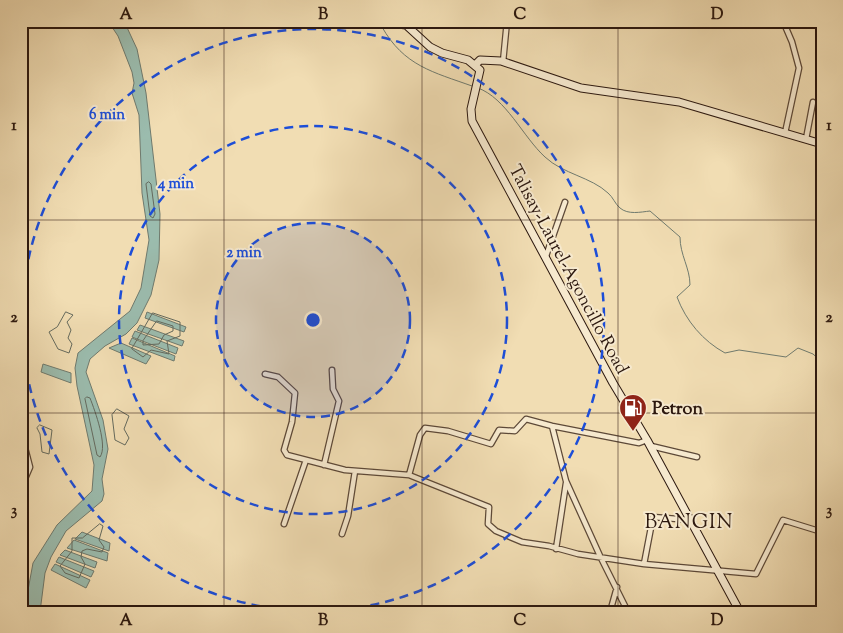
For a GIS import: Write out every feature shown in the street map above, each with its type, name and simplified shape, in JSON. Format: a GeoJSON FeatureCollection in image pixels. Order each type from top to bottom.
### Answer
{"type":"FeatureCollection","features":[{"type":"Feature","properties":{"kind":"main road"},"geometry":{"type":"LineString","coordinates":[[373,21],[406,25],[430,47],[476,64],[480,60],[488,59],[504,62],[581,88],[679,102],[822,144]]}},
{"type":"Feature","properties":{"kind":"main road","name":"Talisay-Laurel-Agoncillo Road"},"geometry":{"type":"LineString","coordinates":[[476,64],[480,70],[471,109],[472,121],[613,383],[649,443],[740,612]]}},
{"type":"Feature","properties":{"kind":"street"},"geometry":{"type":"LineString","coordinates":[[504,62],[507,21]]}},
{"type":"Feature","properties":{"kind":"street"},"geometry":{"type":"LineString","coordinates":[[783,21],[792,42],[799,68],[785,133]]}},
{"type":"Feature","properties":{"kind":"street"},"geometry":{"type":"LineString","coordinates":[[806,139],[813,102]]}},
{"type":"Feature","properties":{"kind":"street"},"geometry":{"type":"LineString","coordinates":[[546,256],[565,202]]}},
{"type":"Feature","properties":{"kind":"street"},"geometry":{"type":"LineString","coordinates":[[324,465],[339,401],[333,389],[332,370]]}},
{"type":"Feature","properties":{"kind":"street"},"geometry":{"type":"LineString","coordinates":[[264,374],[278,377],[296,393],[292,422],[284,450],[287,455],[355,471],[409,475],[489,507],[488,524],[496,531],[522,542],[644,564],[756,574],[782,520],[822,532]]}},
{"type":"Feature","properties":{"kind":"street"},"geometry":{"type":"LineString","coordinates":[[409,475],[420,435],[425,428],[448,431],[491,444],[500,430],[515,431],[526,419],[639,443],[649,443],[697,457]]}},
{"type":"Feature","properties":{"kind":"street"},"geometry":{"type":"LineString","coordinates":[[552,426],[566,481],[628,612]]}},
{"type":"Feature","properties":{"kind":"street"},"geometry":{"type":"LineString","coordinates":[[21,432],[30,467],[21,488]]}},
{"type":"Feature","properties":{"kind":"street"},"geometry":{"type":"LineString","coordinates":[[284,524],[306,460]]}},
{"type":"Feature","properties":{"kind":"street"},"geometry":{"type":"LineString","coordinates":[[342,534],[348,516],[355,471]]}},
{"type":"Feature","properties":{"kind":"street"},"geometry":{"type":"LineString","coordinates":[[556,549],[566,481]]}},
{"type":"Feature","properties":{"kind":"street"},"geometry":{"type":"LineString","coordinates":[[644,564],[653,517],[690,520]]}},
{"type":"Feature","properties":{"kind":"street"},"geometry":{"type":"LineString","coordinates":[[610,612],[617,587]]}},
{"type":"Feature","properties":{"kind":"water"},"geometry":{"type":"Polygon","coordinates":[[[108,21],[124,21],[137,49],[146,93],[160,214],[159,260],[151,295],[137,323],[126,334],[105,346],[90,359],[86,372],[103,420],[108,449],[102,479],[104,494],[102,501],[66,531],[51,557],[45,573],[40,612],[24,612],[33,563],[57,525],[92,491],[94,465],[77,386],[75,368],[78,353],[130,311],[141,288],[149,240],[142,193],[139,115],[132,93],[134,83],[132,72],[118,36],[108,21]]]}},
{"type":"Feature","properties":{"kind":"water"},"geometry":{"type":"Polygon","coordinates":[[[147,312],[186,327],[184,332],[145,318],[147,312]]]}},
{"type":"Feature","properties":{"kind":"water"},"geometry":{"type":"Polygon","coordinates":[[[140,325],[184,341],[182,346],[137,330],[140,325]]]}},
{"type":"Feature","properties":{"kind":"water"},"geometry":{"type":"Polygon","coordinates":[[[135,331],[178,348],[176,354],[132,337],[135,331]]]}},
{"type":"Feature","properties":{"kind":"water"},"geometry":{"type":"Polygon","coordinates":[[[132,338],[175,356],[174,361],[129,344],[132,338]]]}},
{"type":"Feature","properties":{"kind":"water"},"geometry":{"type":"Polygon","coordinates":[[[121,343],[151,356],[146,364],[109,348],[121,343]]]}},
{"type":"Feature","properties":{"kind":"water"},"geometry":{"type":"Polygon","coordinates":[[[43,364],[71,373],[71,383],[41,372],[43,364]]]}},
{"type":"Feature","properties":{"kind":"water"},"geometry":{"type":"Polygon","coordinates":[[[82,532],[110,543],[109,551],[75,539],[82,532]]]}},
{"type":"Feature","properties":{"kind":"water"},"geometry":{"type":"Polygon","coordinates":[[[74,540],[108,553],[107,561],[67,548],[74,540]]]}},
{"type":"Feature","properties":{"kind":"water"},"geometry":{"type":"Polygon","coordinates":[[[65,550],[97,562],[95,568],[60,555],[65,550]]]}},
{"type":"Feature","properties":{"kind":"water"},"geometry":{"type":"Polygon","coordinates":[[[59,557],[94,571],[91,577],[56,562],[59,557]]]}},
{"type":"Feature","properties":{"kind":"water"},"geometry":{"type":"Polygon","coordinates":[[[55,564],[90,580],[86,588],[51,570],[55,564]]]}},
{"type":"Feature","properties":{"kind":"waterway"},"geometry":{"type":"LineString","coordinates":[[382,27],[400,51],[410,59],[432,71],[472,86]]}},
{"type":"Feature","properties":{"kind":"waterway"},"geometry":{"type":"LineString","coordinates":[[478,88],[488,93],[506,109],[537,149],[552,163],[594,183],[610,195],[618,206],[627,212],[650,211],[680,237],[690,285],[677,297],[690,322],[709,343],[725,353],[739,350],[786,357],[798,348],[813,354],[822,362]]}},
{"type":"Feature","properties":{"kind":"place","name":"Petron"},"geometry":{"type":"Point","coordinates":[633,432]}},
{"type":"Feature","properties":{"kind":"district","name":"BANGIN"},"geometry":{"type":"Point","coordinates":[689,521]}}]}
